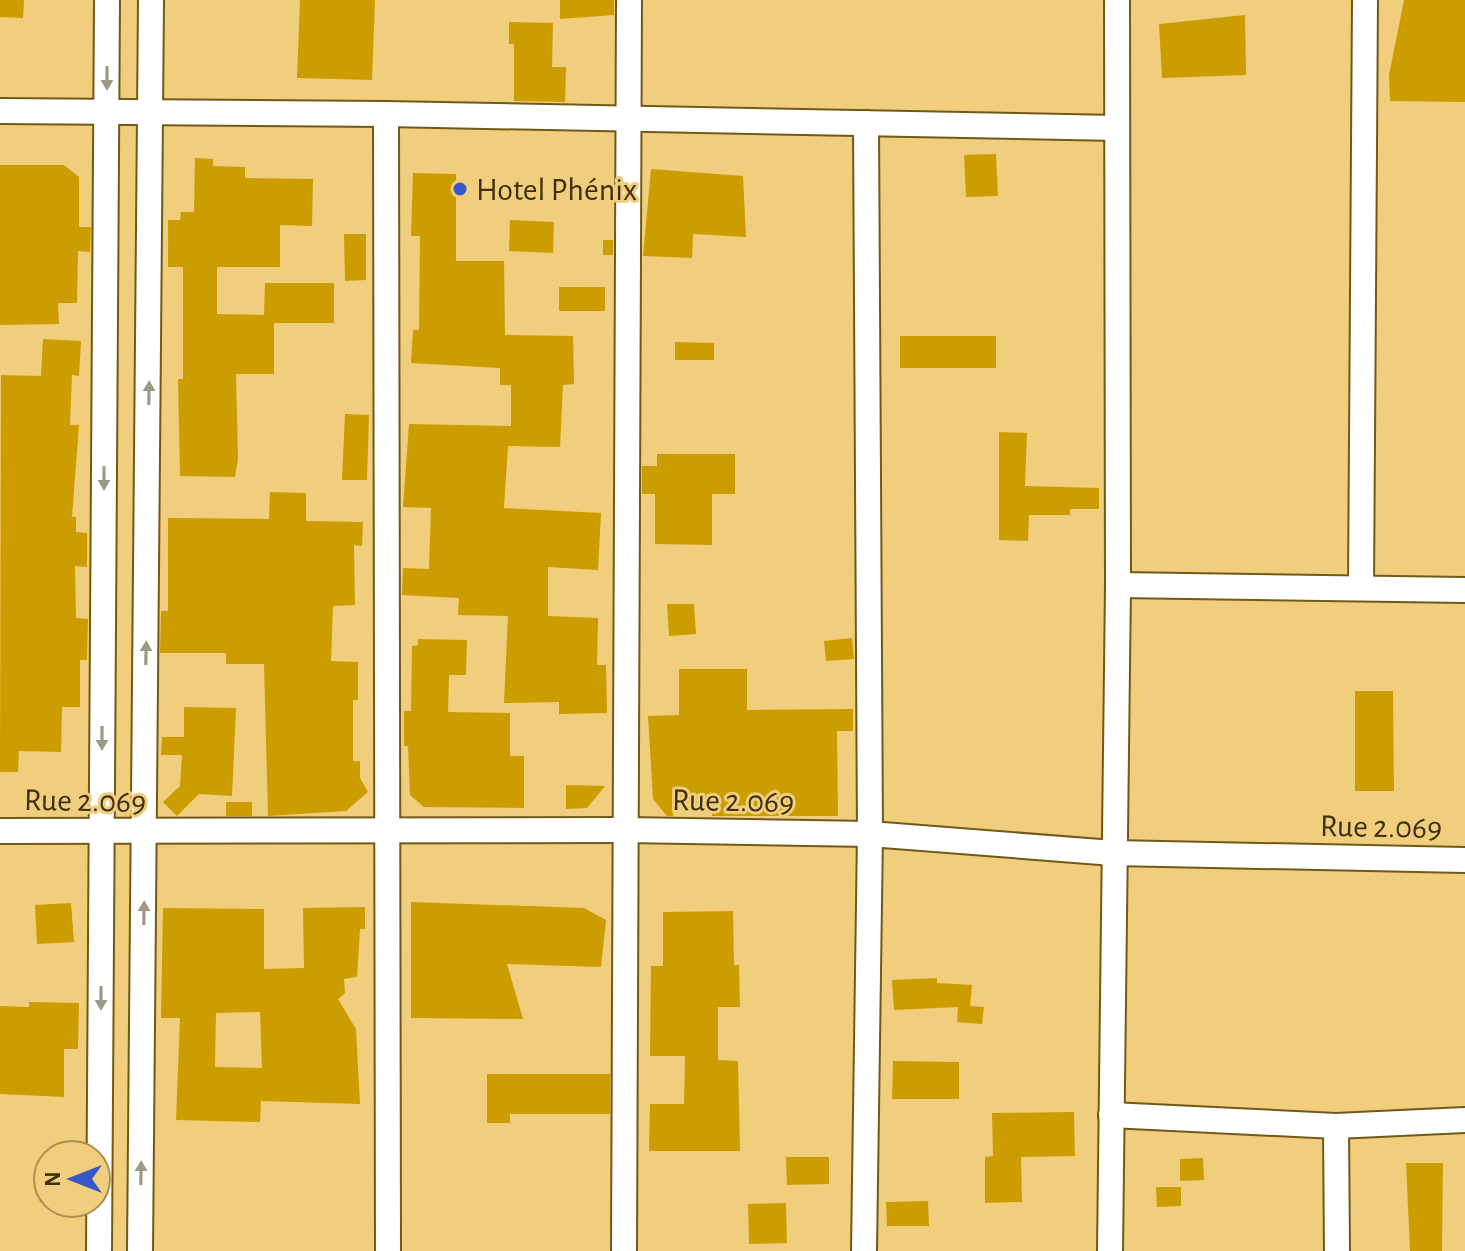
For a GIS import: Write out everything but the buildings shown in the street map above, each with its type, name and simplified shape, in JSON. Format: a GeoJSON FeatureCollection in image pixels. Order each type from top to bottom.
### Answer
{"type":"FeatureCollection","features":[{"type":"Feature","properties":{"kind":"street"},"geometry":{"type":"LineString","coordinates":[[99,1251],[107,0]]}},
{"type":"Feature","properties":{"kind":"street"},"geometry":{"type":"LineString","coordinates":[[140,1251],[151,0]]}},
{"type":"Feature","properties":{"kind":"street"},"geometry":{"type":"LineString","coordinates":[[624,1251],[629,0]]}},
{"type":"Feature","properties":{"kind":"street"},"geometry":{"type":"LineString","coordinates":[[1110,1251],[1118,585],[1117,0]]}},
{"type":"Feature","properties":{"kind":"street"},"geometry":{"type":"LineString","coordinates":[[1361,587],[1365,0]]}},
{"type":"Feature","properties":{"kind":"street"},"geometry":{"type":"LineString","coordinates":[[0,111],[386,114],[1117,128]]}},
{"type":"Feature","properties":{"kind":"street"},"geometry":{"type":"LineString","coordinates":[[386,114],[388,1251]]}},
{"type":"Feature","properties":{"kind":"street"},"geometry":{"type":"LineString","coordinates":[[864,1251],[870,834],[866,123]]}},
{"type":"Feature","properties":{"kind":"street"},"geometry":{"type":"LineString","coordinates":[[1118,585],[1465,590]]}},
{"type":"Feature","properties":{"kind":"street","name":"Rue 2.069"},"geometry":{"type":"LineString","coordinates":[[0,831],[145,834],[626,830],[870,834],[1113,853],[1465,860]]}},
{"type":"Feature","properties":{"kind":"street"},"geometry":{"type":"LineString","coordinates":[[1111,1115],[1336,1126],[1465,1120]]}},
{"type":"Feature","properties":{"kind":"street"},"geometry":{"type":"LineString","coordinates":[[1336,1126],[1337,1251]]}},
{"type":"Feature","properties":{"kind":"place","name":"Hotel Phénix"},"geometry":{"type":"Point","coordinates":[460,189]}}]}
